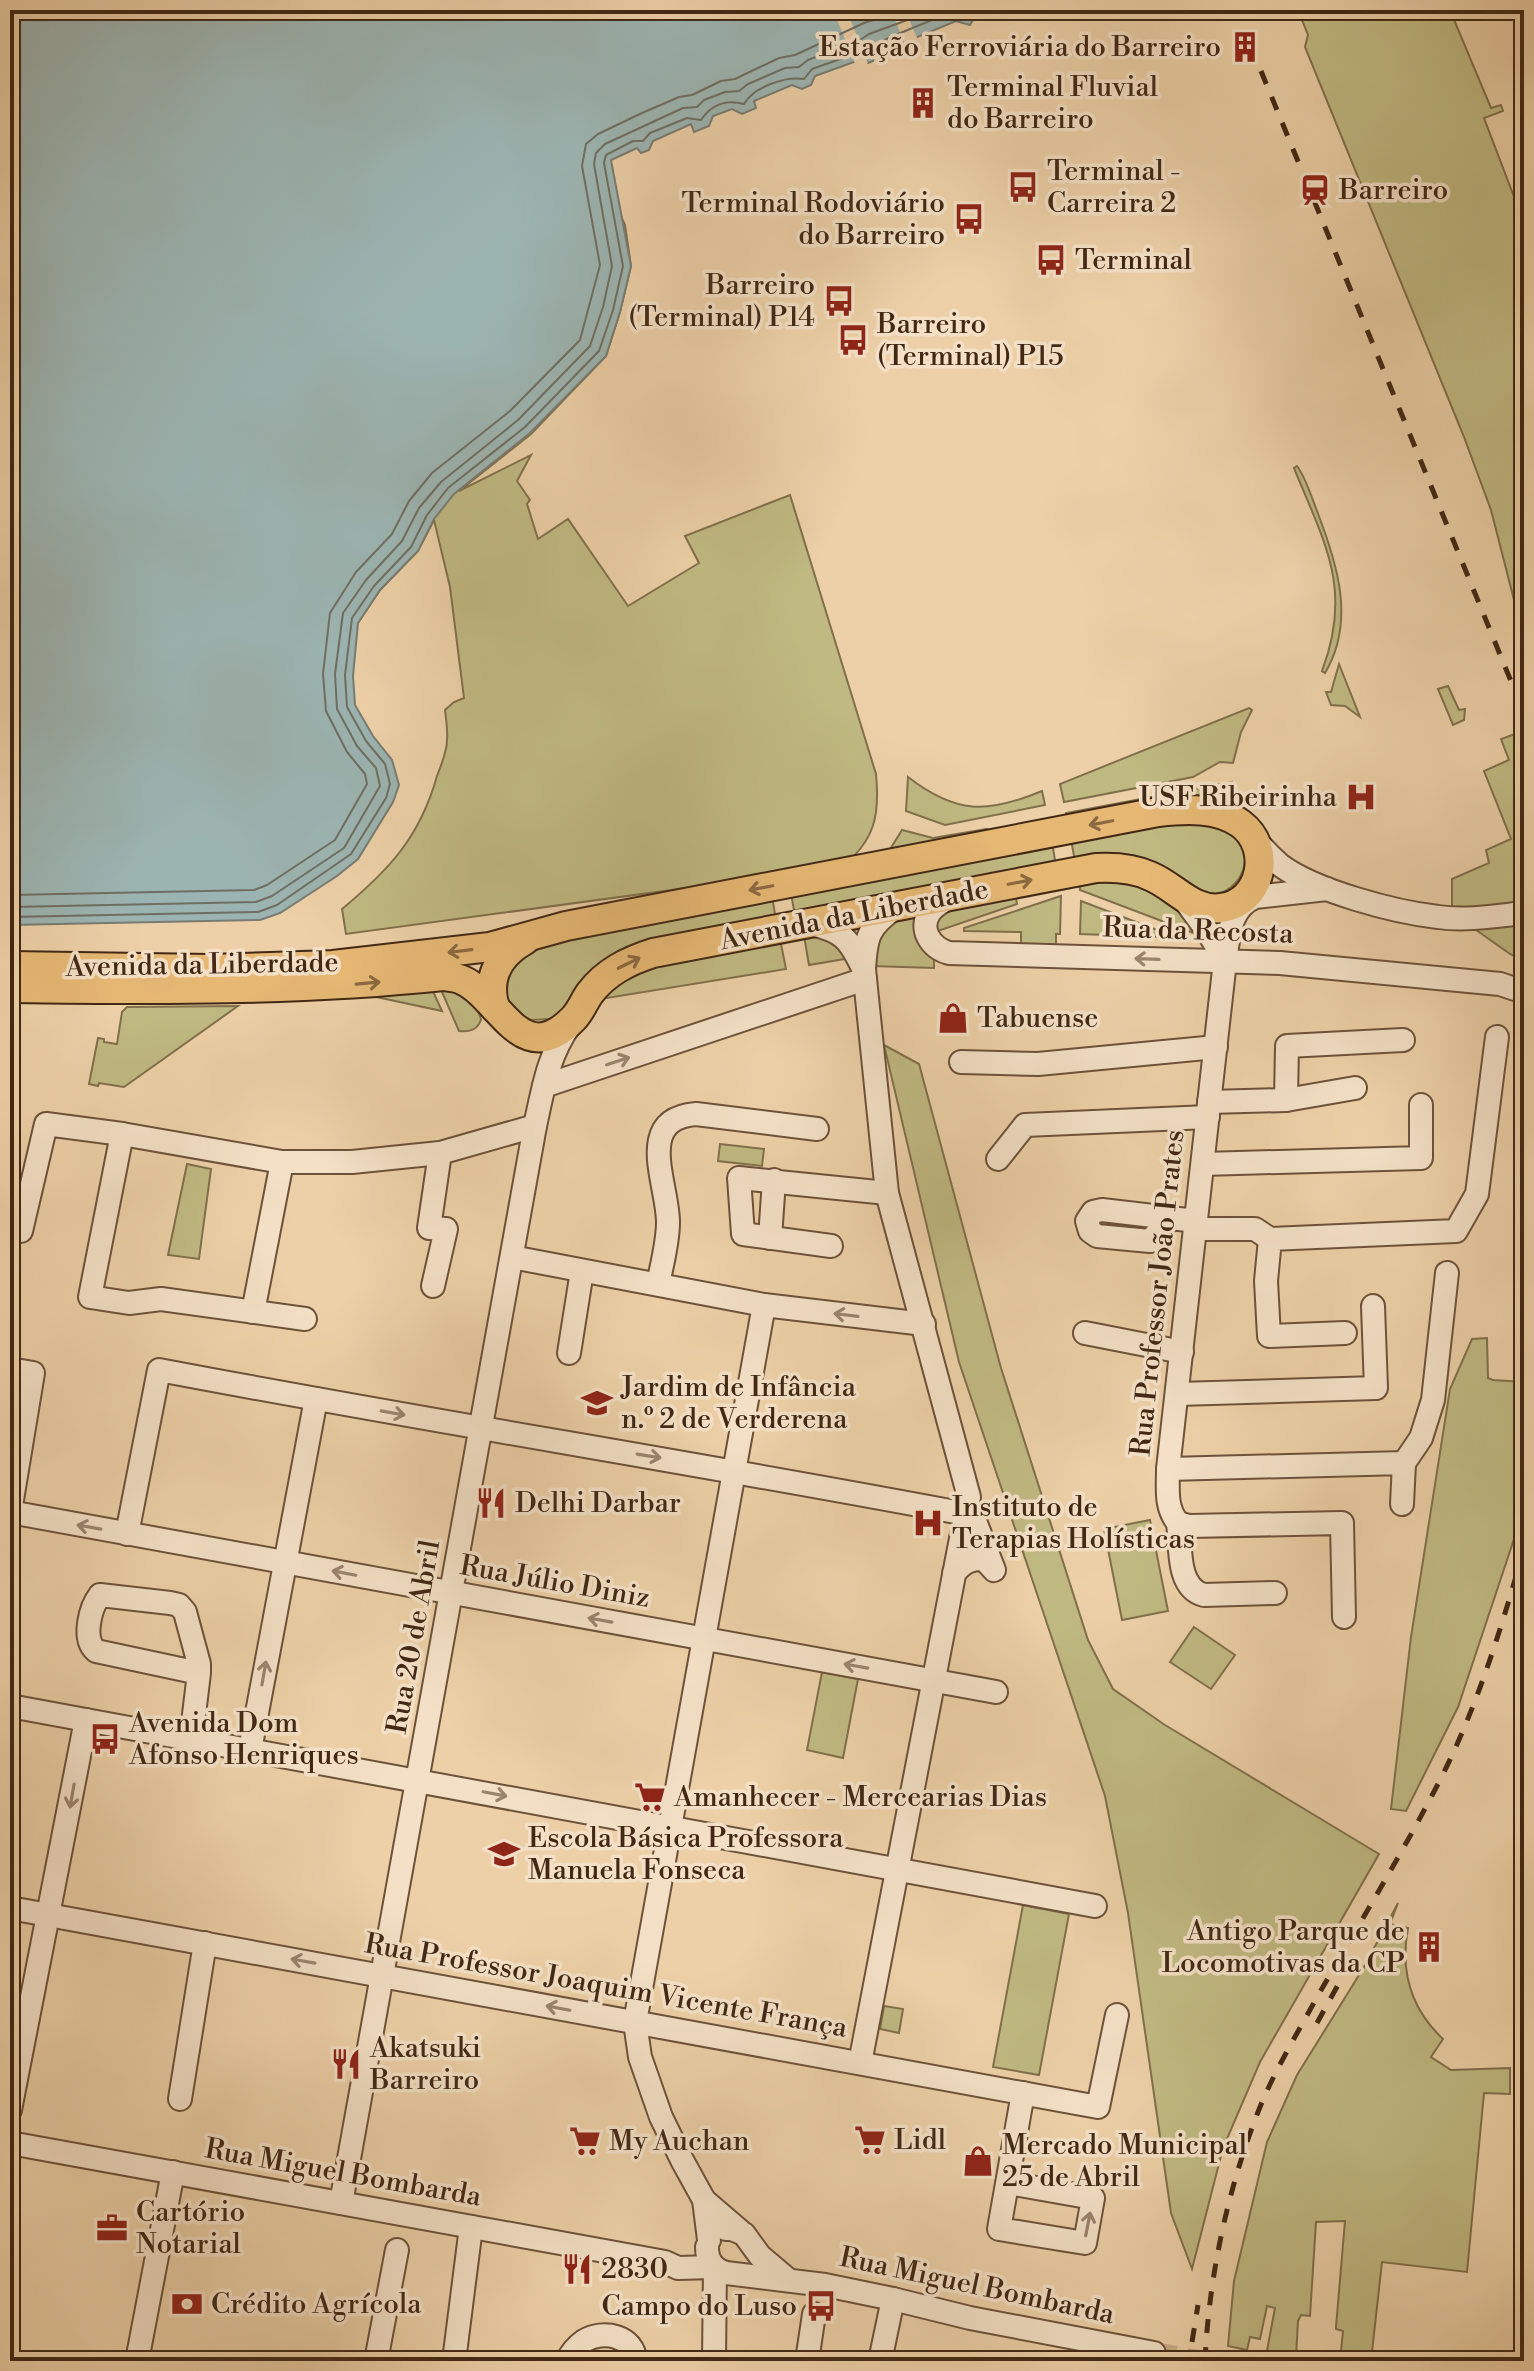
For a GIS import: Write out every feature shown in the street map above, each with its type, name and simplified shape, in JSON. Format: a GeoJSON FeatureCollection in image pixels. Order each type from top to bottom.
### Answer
{"type":"FeatureCollection","features":[{"type":"Feature","properties":{"kind":"main road","name":"Avenida da Liberdade"},"geometry":{"type":"LineString","coordinates":[[10,966],[210,969],[333,965],[490,947],[536,934],[1184,809],[1215,813],[1239,823],[1253,837]]}},
{"type":"Feature","properties":{"kind":"main road"},"geometry":{"type":"LineString","coordinates":[[1244,901],[1260,865],[1259,851],[1253,837]]}},
{"type":"Feature","properties":{"kind":"main road","name":"Avenida da Liberdade"},"geometry":{"type":"LineString","coordinates":[[10,988],[170,990],[329,986],[443,976],[461,979],[505,1018],[537,1036],[549,1035],[575,1017],[597,985],[619,967],[637,958],[1073,872],[1112,867],[1152,876],[1191,902],[1209,908],[1219,909],[1244,901]]}},
{"type":"Feature","properties":{"kind":"main road","name":"Avenida da Liberdade"},"geometry":{"type":"LineString","coordinates":[[505,1018],[491,985],[495,969],[503,956],[536,934]]}},
{"type":"Feature","properties":{"kind":"street","name":"Avenida da Liberdade"},"geometry":{"type":"LineString","coordinates":[[1253,837],[1283,867],[1332,890],[1401,911],[1439,918],[1472,919],[1524,913]]}},
{"type":"Feature","properties":{"kind":"street","name":"Avenida da Liberdade"},"geometry":{"type":"LineString","coordinates":[[1244,901],[1268,894],[1332,890]]}},
{"type":"Feature","properties":{"kind":"street","name":"Rua da Recosta"},"geometry":{"type":"LineString","coordinates":[[953,895],[932,909],[926,923],[930,941],[941,951],[949,953],[1280,963],[1500,984],[1524,992]]}},
{"type":"Feature","properties":{"kind":"street"},"geometry":{"type":"LineString","coordinates":[[1181,895],[1202,922],[1225,961]]}},
{"type":"Feature","properties":{"kind":"street","name":"Rua Professor João Prates"},"geometry":{"type":"LineString","coordinates":[[1244,901],[1233,919],[1225,961],[1168,1469],[1167,1502],[1171,1515],[1178,1523],[1184,1576],[1195,1592],[1204,1595],[1275,1593]]}},
{"type":"Feature","properties":{"kind":"street"},"geometry":{"type":"LineString","coordinates":[[860,2063],[969,1497],[887,1193],[864,974],[870,932],[897,906]]}},
{"type":"Feature","properties":{"kind":"street"},"geometry":{"type":"LineString","coordinates":[[808,923],[829,928],[845,937],[864,974]]}},
{"type":"Feature","properties":{"kind":"street"},"geometry":{"type":"LineString","coordinates":[[505,1018],[534,1055],[544,1083],[864,974]]}},
{"type":"Feature","properties":{"kind":"street","name":"Rua 20 de Abril"},"geometry":{"type":"LineString","coordinates":[[341,2203],[535,1126],[555,1047],[575,1017]]}},
{"type":"Feature","properties":{"kind":"street"},"geometry":{"type":"LineString","coordinates":[[1170,1219],[1195,1225],[1255,1229],[1270,1239],[1456,1231],[1477,1194],[1497,1037]]}},
{"type":"Feature","properties":{"kind":"street"},"geometry":{"type":"LineString","coordinates":[[1286,1100],[1287,1046],[1403,1040]]}},
{"type":"Feature","properties":{"kind":"street"},"geometry":{"type":"LineString","coordinates":[[961,1062],[1038,1064],[1216,1047]]}},
{"type":"Feature","properties":{"kind":"street"},"geometry":{"type":"LineString","coordinates":[[998,1159],[1025,1125],[1209,1110],[1355,1088]]}},
{"type":"Feature","properties":{"kind":"street"},"geometry":{"type":"LineString","coordinates":[[1203,1164],[1421,1158],[1421,1105]]}},
{"type":"Feature","properties":{"kind":"street"},"geometry":{"type":"LineString","coordinates":[[658,1284],[668,1233],[668,1209],[658,1146],[666,1127],[685,1115],[696,1114],[817,1129]]}},
{"type":"Feature","properties":{"kind":"street"},"geometry":{"type":"LineString","coordinates":[[10,1229],[21,1231],[46,1124],[282,1162],[352,1162],[440,1153],[535,1126]]}},
{"type":"Feature","properties":{"kind":"street"},"geometry":{"type":"LineString","coordinates":[[122,1134],[90,1297],[129,1303],[161,1299],[305,1319]]}},
{"type":"Feature","properties":{"kind":"street"},"geometry":{"type":"LineString","coordinates":[[433,1286],[446,1229],[429,1228],[440,1153]]}},
{"type":"Feature","properties":{"kind":"street"},"geometry":{"type":"LineString","coordinates":[[253,1312],[282,1162]]}},
{"type":"Feature","properties":{"kind":"street"},"geometry":{"type":"LineString","coordinates":[[831,1246],[743,1234],[739,1178],[887,1193]]}},
{"type":"Feature","properties":{"kind":"street"},"geometry":{"type":"LineString","coordinates":[[770,1238],[774,1180]]}},
{"type":"Feature","properties":{"kind":"street"},"geometry":{"type":"LineString","coordinates":[[1270,1239],[1266,1281],[1269,1336],[1345,1333]]}},
{"type":"Feature","properties":{"kind":"street"},"geometry":{"type":"LineString","coordinates":[[512,1257],[764,1305],[924,1324]]}},
{"type":"Feature","properties":{"kind":"street"},"geometry":{"type":"LineString","coordinates":[[569,1353],[582,1271]]}},
{"type":"Feature","properties":{"kind":"street"},"geometry":{"type":"LineString","coordinates":[[1402,1504],[1404,1463],[1421,1438],[1433,1400],[1447,1273]]}},
{"type":"Feature","properties":{"kind":"street"},"geometry":{"type":"LineString","coordinates":[[714,2361],[716,2259],[704,2200],[653,2097],[640,2057],[635,2022],[764,1305]]}},
{"type":"Feature","properties":{"kind":"street"},"geometry":{"type":"LineString","coordinates":[[1178,1394],[1376,1388],[1373,1306]]}},
{"type":"Feature","properties":{"kind":"street"},"geometry":{"type":"LineString","coordinates":[[1085,1333],[1182,1352]]}},
{"type":"Feature","properties":{"kind":"street"},"geometry":{"type":"LineString","coordinates":[[10,1369],[33,1373],[10,1512]]}},
{"type":"Feature","properties":{"kind":"street"},"geometry":{"type":"LineString","coordinates":[[127,1534],[159,1370],[735,1470],[966,1514],[975,1521],[994,1570],[984,1559],[974,1558],[963,1563],[954,1573]]}},
{"type":"Feature","properties":{"kind":"street"},"geometry":{"type":"LineString","coordinates":[[250,1750],[316,1399]]}},
{"type":"Feature","properties":{"kind":"street"},"geometry":{"type":"LineString","coordinates":[[1168,1469],[1404,1463]]}},
{"type":"Feature","properties":{"kind":"street","name":"Rua Júlio Diniz"},"geometry":{"type":"LineString","coordinates":[[10,1512],[996,1692]]}},
{"type":"Feature","properties":{"kind":"street"},"geometry":{"type":"LineString","coordinates":[[1178,1523],[1189,1526],[1342,1523],[1344,1617]]}},
{"type":"Feature","properties":{"kind":"street"},"geometry":{"type":"LineString","coordinates":[[191,1739],[199,1673],[199,1664],[185,1612],[179,1605],[100,1595],[94,1603],[88,1639],[89,1645],[96,1651],[199,1673]]}},
{"type":"Feature","properties":{"kind":"street"},"geometry":{"type":"LineString","coordinates":[[10,1706],[1095,1906]]}},
{"type":"Feature","properties":{"kind":"street"},"geometry":{"type":"LineString","coordinates":[[10,2110],[86,1720]]}},
{"type":"Feature","properties":{"kind":"street","name":"Rua Professor Joaquim Vicente França"},"geometry":{"type":"LineString","coordinates":[[10,1908],[1098,2107],[1117,2015]]}},
{"type":"Feature","properties":{"kind":"street"},"geometry":{"type":"LineString","coordinates":[[180,2099],[205,1943]]}},
{"type":"Feature","properties":{"kind":"street"},"geometry":{"type":"LineString","coordinates":[[1008,2183],[1093,2198],[1085,2243],[999,2229],[1023,2093]]}},
{"type":"Feature","properties":{"kind":"street","name":"Rua Miguel Bombarda"},"geometry":{"type":"LineString","coordinates":[[10,2143],[665,2262],[678,2268],[716,2259],[788,2279],[1154,2353]]}},
{"type":"Feature","properties":{"kind":"street"},"geometry":{"type":"LineString","coordinates":[[137,2361],[173,2172]]}},
{"type":"Feature","properties":{"kind":"street"},"geometry":{"type":"LineString","coordinates":[[704,2200],[788,2279]]}},
{"type":"Feature","properties":{"kind":"street"},"geometry":{"type":"LineString","coordinates":[[454,2361],[471,2227]]}},
{"type":"Feature","properties":{"kind":"street","name":"Rua Miguel Bombarda"},"geometry":{"type":"LineString","coordinates":[[716,2259],[719,2231],[745,2238]]}},
{"type":"Feature","properties":{"kind":"street"},"geometry":{"type":"LineString","coordinates":[[716,2259],[740,2271],[750,2260],[745,2238]]}},
{"type":"Feature","properties":{"kind":"street"},"geometry":{"type":"LineString","coordinates":[[376,2361],[397,2250]]}},
{"type":"Feature","properties":{"kind":"street"},"geometry":{"type":"LineString","coordinates":[[880,2361],[893,2299]]}},
{"type":"Feature","properties":{"kind":"street"},"geometry":{"type":"LineString","coordinates":[[807,2361],[814,2314]]}},
{"type":"Feature","properties":{"kind":"street"},"geometry":{"type":"LineString","coordinates":[[567,2361],[576,2348],[595,2336],[620,2337],[629,2342],[635,2351],[635,2361]]}},
{"type":"Feature","properties":{"kind":"shaded area"},"geometry":{"type":"Polygon","coordinates":[[[1298,10],[1450,10],[1491,108],[1501,105],[1503,111],[1484,118],[1524,223],[1524,639],[1491,510],[1305,47],[1308,35],[1298,10]]]}},
{"type":"Feature","properties":{"kind":"shaded area"},"geometry":{"type":"Polygon","coordinates":[[[604,179],[625,225],[631,266],[606,356],[531,434],[459,491],[531,455],[517,481],[530,500],[527,504],[538,539],[568,519],[628,606],[699,563],[685,536],[790,495],[876,774],[877,802],[873,826],[862,847],[842,867],[346,934],[342,909],[388,866],[422,817],[446,749],[445,710],[464,698],[450,587],[434,520],[418,551],[380,590],[358,623],[604,179]]]}},
{"type":"Feature","properties":{"kind":"shaded area"},"geometry":{"type":"Polygon","coordinates":[[[1297,466],[1306,482],[1331,551],[1340,592],[1340,633],[1325,673],[1322,671],[1331,642],[1335,591],[1325,544],[1294,468],[1297,466]]]}},
{"type":"Feature","properties":{"kind":"shaded area"},"geometry":{"type":"Polygon","coordinates":[[[1339,664],[1360,717],[1345,706],[1331,705],[1326,692],[1331,692],[1339,664]]]}},
{"type":"Feature","properties":{"kind":"shaded area"},"geometry":{"type":"Polygon","coordinates":[[[1448,686],[1459,710],[1465,709],[1464,720],[1453,725],[1438,689],[1448,686]]]}},
{"type":"Feature","properties":{"kind":"shaded area"},"geometry":{"type":"Polygon","coordinates":[[[1249,708],[1252,710],[1241,732],[1233,763],[1220,762],[1193,777],[1064,802],[1060,784],[1249,708]]]}},
{"type":"Feature","properties":{"kind":"shaded area"},"geometry":{"type":"Polygon","coordinates":[[[1515,734],[1524,757],[1524,961],[1452,913],[1452,879],[1489,863],[1486,850],[1511,839],[1484,771],[1509,760],[1501,739],[1515,734]]]}},
{"type":"Feature","properties":{"kind":"shaded area"},"geometry":{"type":"Polygon","coordinates":[[[908,777],[941,798],[957,804],[1005,804],[1042,791],[1045,805],[945,825],[906,811],[908,777]]]}},
{"type":"Feature","properties":{"kind":"shaded area"},"geometry":{"type":"Polygon","coordinates":[[[1232,782],[1233,805],[1067,819],[1066,813],[1232,782]]]}},
{"type":"Feature","properties":{"kind":"shaded area"},"geometry":{"type":"Polygon","coordinates":[[[1156,822],[1200,823],[1225,830],[1235,837],[1245,855],[1241,875],[1235,884],[1215,895],[1075,862],[1071,839],[1156,822]]]}},
{"type":"Feature","properties":{"kind":"shaded area"},"geometry":{"type":"Polygon","coordinates":[[[987,829],[989,835],[889,851],[902,830],[933,838],[987,829]]]}},
{"type":"Feature","properties":{"kind":"shaded area"},"geometry":{"type":"Polygon","coordinates":[[[1052,842],[1056,866],[795,916],[791,893],[1052,842]]]}},
{"type":"Feature","properties":{"kind":"shaded area"},"geometry":{"type":"Polygon","coordinates":[[[1102,878],[1145,885],[1175,906],[1204,937],[1080,890],[1079,881],[1102,878]]]}},
{"type":"Feature","properties":{"kind":"shaded area"},"geometry":{"type":"Polygon","coordinates":[[[1015,893],[1017,904],[932,933],[939,910],[1015,893]]]}},
{"type":"Feature","properties":{"kind":"shaded area"},"geometry":{"type":"Polygon","coordinates":[[[772,896],[776,920],[649,944],[551,1019],[522,1017],[512,1010],[501,985],[502,976],[534,946],[772,896]]]}},
{"type":"Feature","properties":{"kind":"shaded area"},"geometry":{"type":"Polygon","coordinates":[[[1061,896],[1060,934],[1056,934],[1056,946],[1021,945],[1021,932],[964,931],[964,928],[1061,896]]]}},
{"type":"Feature","properties":{"kind":"shaded area"},"geometry":{"type":"Polygon","coordinates":[[[1081,901],[1165,933],[1165,937],[1080,934],[1081,901]]]}},
{"type":"Feature","properties":{"kind":"shaded area"},"geometry":{"type":"Polygon","coordinates":[[[920,912],[934,954],[934,968],[872,966],[881,926],[920,912]]]}},
{"type":"Feature","properties":{"kind":"shaded area"},"geometry":{"type":"Polygon","coordinates":[[[827,934],[850,958],[809,965],[804,936],[827,934]]]}},
{"type":"Feature","properties":{"kind":"shaded area"},"geometry":{"type":"Polygon","coordinates":[[[780,939],[786,969],[601,999],[640,968],[780,939]]]}},
{"type":"Feature","properties":{"kind":"shaded area"},"geometry":{"type":"Polygon","coordinates":[[[430,985],[442,1011],[367,995],[430,985]]]}},
{"type":"Feature","properties":{"kind":"shaded area"},"geometry":{"type":"Polygon","coordinates":[[[439,985],[452,988],[471,1001],[481,1020],[475,1028],[459,1031],[439,985]]]}},
{"type":"Feature","properties":{"kind":"shaded area"},"geometry":{"type":"Polygon","coordinates":[[[238,1006],[124,1087],[89,1084],[98,1038],[117,1044],[122,1012],[127,1007],[238,1006]]]}},
{"type":"Feature","properties":{"kind":"shaded area"},"geometry":{"type":"Polygon","coordinates":[[[884,1045],[919,1064],[1001,1368],[1088,1640],[1113,1689],[1165,1725],[1379,1854],[1260,2062],[1223,2148],[1192,2269],[1171,2213],[1128,1913],[1105,1796],[959,1362],[884,1045]]]}},
{"type":"Feature","properties":{"kind":"shaded area"},"geometry":{"type":"Polygon","coordinates":[[[720,1144],[764,1149],[762,1166],[718,1161],[720,1144]]]}},
{"type":"Feature","properties":{"kind":"shaded area"},"geometry":{"type":"Polygon","coordinates":[[[187,1164],[211,1169],[199,1259],[168,1255],[187,1164]]]}},
{"type":"Feature","properties":{"kind":"shaded area"},"geometry":{"type":"Polygon","coordinates":[[[1487,1338],[1488,1378],[1524,1382],[1524,1509],[1458,1707],[1406,1811],[1391,1809],[1411,1637],[1450,1389],[1472,1339],[1487,1338]]]}},
{"type":"Feature","properties":{"kind":"shaded area"},"geometry":{"type":"Polygon","coordinates":[[[1150,1520],[1168,1611],[1122,1620],[1104,1529],[1150,1520]]]}},
{"type":"Feature","properties":{"kind":"shaded area"},"geometry":{"type":"Polygon","coordinates":[[[1194,1627],[1235,1655],[1211,1689],[1170,1662],[1194,1627]]]}},
{"type":"Feature","properties":{"kind":"shaded area"},"geometry":{"type":"Polygon","coordinates":[[[822,1672],[858,1679],[843,1758],[807,1750],[822,1672]]]}},
{"type":"Feature","properties":{"kind":"shaded area"},"geometry":{"type":"Polygon","coordinates":[[[1398,1903],[1390,1924],[1408,1928],[1406,1959],[1410,1988],[1423,2015],[1443,2039],[1431,2057],[1451,2070],[1510,2068],[1510,2094],[1484,2093],[1467,2272],[1382,2262],[1371,2361],[1340,2361],[1343,2331],[1336,2327],[1345,2221],[1316,2222],[1310,2316],[1301,2315],[1298,2321],[1296,2357],[1291,2360],[1266,2356],[1275,2308],[1267,2306],[1260,2339],[1250,2337],[1247,2350],[1228,2346],[1234,2281],[1267,2142],[1297,2075],[1364,1967],[1398,1903]]]}},
{"type":"Feature","properties":{"kind":"shaded area"},"geometry":{"type":"Polygon","coordinates":[[[1023,1905],[1069,1914],[1039,2075],[993,2067],[1023,1905]]]}},
{"type":"Feature","properties":{"kind":"shaded area"},"geometry":{"type":"Polygon","coordinates":[[[884,2006],[903,2009],[899,2033],[880,2029],[884,2006]]]}},
{"type":"Feature","properties":{"kind":"water"},"geometry":{"type":"Polygon","coordinates":[[[10,10],[983,10],[977,12],[970,25],[956,21],[905,42],[904,48],[896,44],[875,51],[873,61],[868,63],[865,58],[815,76],[811,85],[802,89],[792,85],[754,101],[756,108],[742,114],[732,109],[713,116],[709,126],[694,132],[691,124],[653,141],[649,150],[641,153],[637,148],[611,160],[631,266],[606,356],[530,433],[454,494],[434,519],[418,551],[380,590],[358,623],[353,676],[355,705],[392,760],[399,785],[393,802],[358,859],[280,913],[260,920],[10,925],[10,10]]]}},
{"type":"Feature","properties":{"kind":"pier"},"geometry":{"type":"Polygon","coordinates":[[[833,10],[870,10],[850,19],[868,63],[856,66],[833,10]]]}},
{"type":"Feature","properties":{"kind":"pier"},"geometry":{"type":"Polygon","coordinates":[[[891,10],[905,10],[918,40],[906,47],[891,10]]]}},
{"type":"Feature","properties":{"kind":"tunnel"},"geometry":{"type":"LineString","coordinates":[[1154,2353],[1199,2361]]}},
{"type":"Feature","properties":{"kind":"railway"},"geometry":{"type":"LineString","coordinates":[[1261,71],[1524,713]]}},
{"type":"Feature","properties":{"kind":"railway"},"geometry":{"type":"LineString","coordinates":[[1205,2361],[1211,2296],[1222,2232],[1238,2168],[1260,2107],[1286,2052],[1410,1837],[1453,1754],[1487,1668],[1524,1549]]}},
{"type":"Feature","properties":{"kind":"railway"},"geometry":{"type":"LineString","coordinates":[[1317,2023],[1344,1974]]}},
{"type":"Feature","properties":{"kind":"railway"},"geometry":{"type":"LineString","coordinates":[[1192,2342],[1198,2305]]}},
{"type":"Feature","properties":{"kind":"place","name":"Estação Ferroviária do Barreiro"},"geometry":{"type":"Point","coordinates":[1245,47]}},
{"type":"Feature","properties":{"kind":"place","name":"Terminal Fluvial do Barreiro"},"geometry":{"type":"Point","coordinates":[923,103]}},
{"type":"Feature","properties":{"kind":"place","name":"Terminal - Carreira 2"},"geometry":{"type":"Point","coordinates":[1023,187]}},
{"type":"Feature","properties":{"kind":"place","name":"Barreiro"},"geometry":{"type":"Point","coordinates":[1315,190]}},
{"type":"Feature","properties":{"kind":"place","name":"Terminal Rodoviário do Barreiro"},"geometry":{"type":"Point","coordinates":[969,219]}},
{"type":"Feature","properties":{"kind":"place","name":"Terminal"},"geometry":{"type":"Point","coordinates":[1051,260]}},
{"type":"Feature","properties":{"kind":"place","name":"Barreiro (Terminal) P14"},"geometry":{"type":"Point","coordinates":[839,301]}},
{"type":"Feature","properties":{"kind":"place","name":"Barreiro (Terminal) P15"},"geometry":{"type":"Point","coordinates":[853,340]}},
{"type":"Feature","properties":{"kind":"place","name":"USF Ribeirinha"},"geometry":{"type":"Point","coordinates":[1361,797]}},
{"type":"Feature","properties":{"kind":"place","name":"Tabuense"},"geometry":{"type":"Point","coordinates":[953,1018]}},
{"type":"Feature","properties":{"kind":"place","name":"Jardim de Infância n.º 2 de Verderena"},"geometry":{"type":"Point","coordinates":[597,1403]}},
{"type":"Feature","properties":{"kind":"place","name":"Delhi Darbar"},"geometry":{"type":"Point","coordinates":[491,1503]}},
{"type":"Feature","properties":{"kind":"place","name":"Instituto de Terapias Holísticas"},"geometry":{"type":"Point","coordinates":[928,1523]}},
{"type":"Feature","properties":{"kind":"place","name":"Avenida Dom Afonso Henriques"},"geometry":{"type":"Point","coordinates":[105,1739]}},
{"type":"Feature","properties":{"kind":"place","name":"Amanhecer - Mercearias Dias"},"geometry":{"type":"Point","coordinates":[650,1797]}},
{"type":"Feature","properties":{"kind":"place","name":"Escola Básica Professora Manuela Fonseca"},"geometry":{"type":"Point","coordinates":[504,1854]}},
{"type":"Feature","properties":{"kind":"place","name":"Antigo Parque de Locomotivas da CP"},"geometry":{"type":"Point","coordinates":[1429,1947]}},
{"type":"Feature","properties":{"kind":"place","name":"Akatsuki Barreiro"},"geometry":{"type":"Point","coordinates":[346,2064]}},
{"type":"Feature","properties":{"kind":"place","name":"Lidl"},"geometry":{"type":"Point","coordinates":[870,2140]}},
{"type":"Feature","properties":{"kind":"place","name":"My Auchan"},"geometry":{"type":"Point","coordinates":[585,2141]}},
{"type":"Feature","properties":{"kind":"place","name":"Mercado Municipal 25 de Abril"},"geometry":{"type":"Point","coordinates":[978,2161]}},
{"type":"Feature","properties":{"kind":"place","name":"Cartório Notarial"},"geometry":{"type":"Point","coordinates":[112,2228]}},
{"type":"Feature","properties":{"kind":"place","name":"2830"},"geometry":{"type":"Point","coordinates":[577,2269]}},
{"type":"Feature","properties":{"kind":"place","name":"Crédito Agrícola"},"geometry":{"type":"Point","coordinates":[187,2304]}},
{"type":"Feature","properties":{"kind":"place","name":"Campo do Luso"},"geometry":{"type":"Point","coordinates":[821,2306]}}]}
